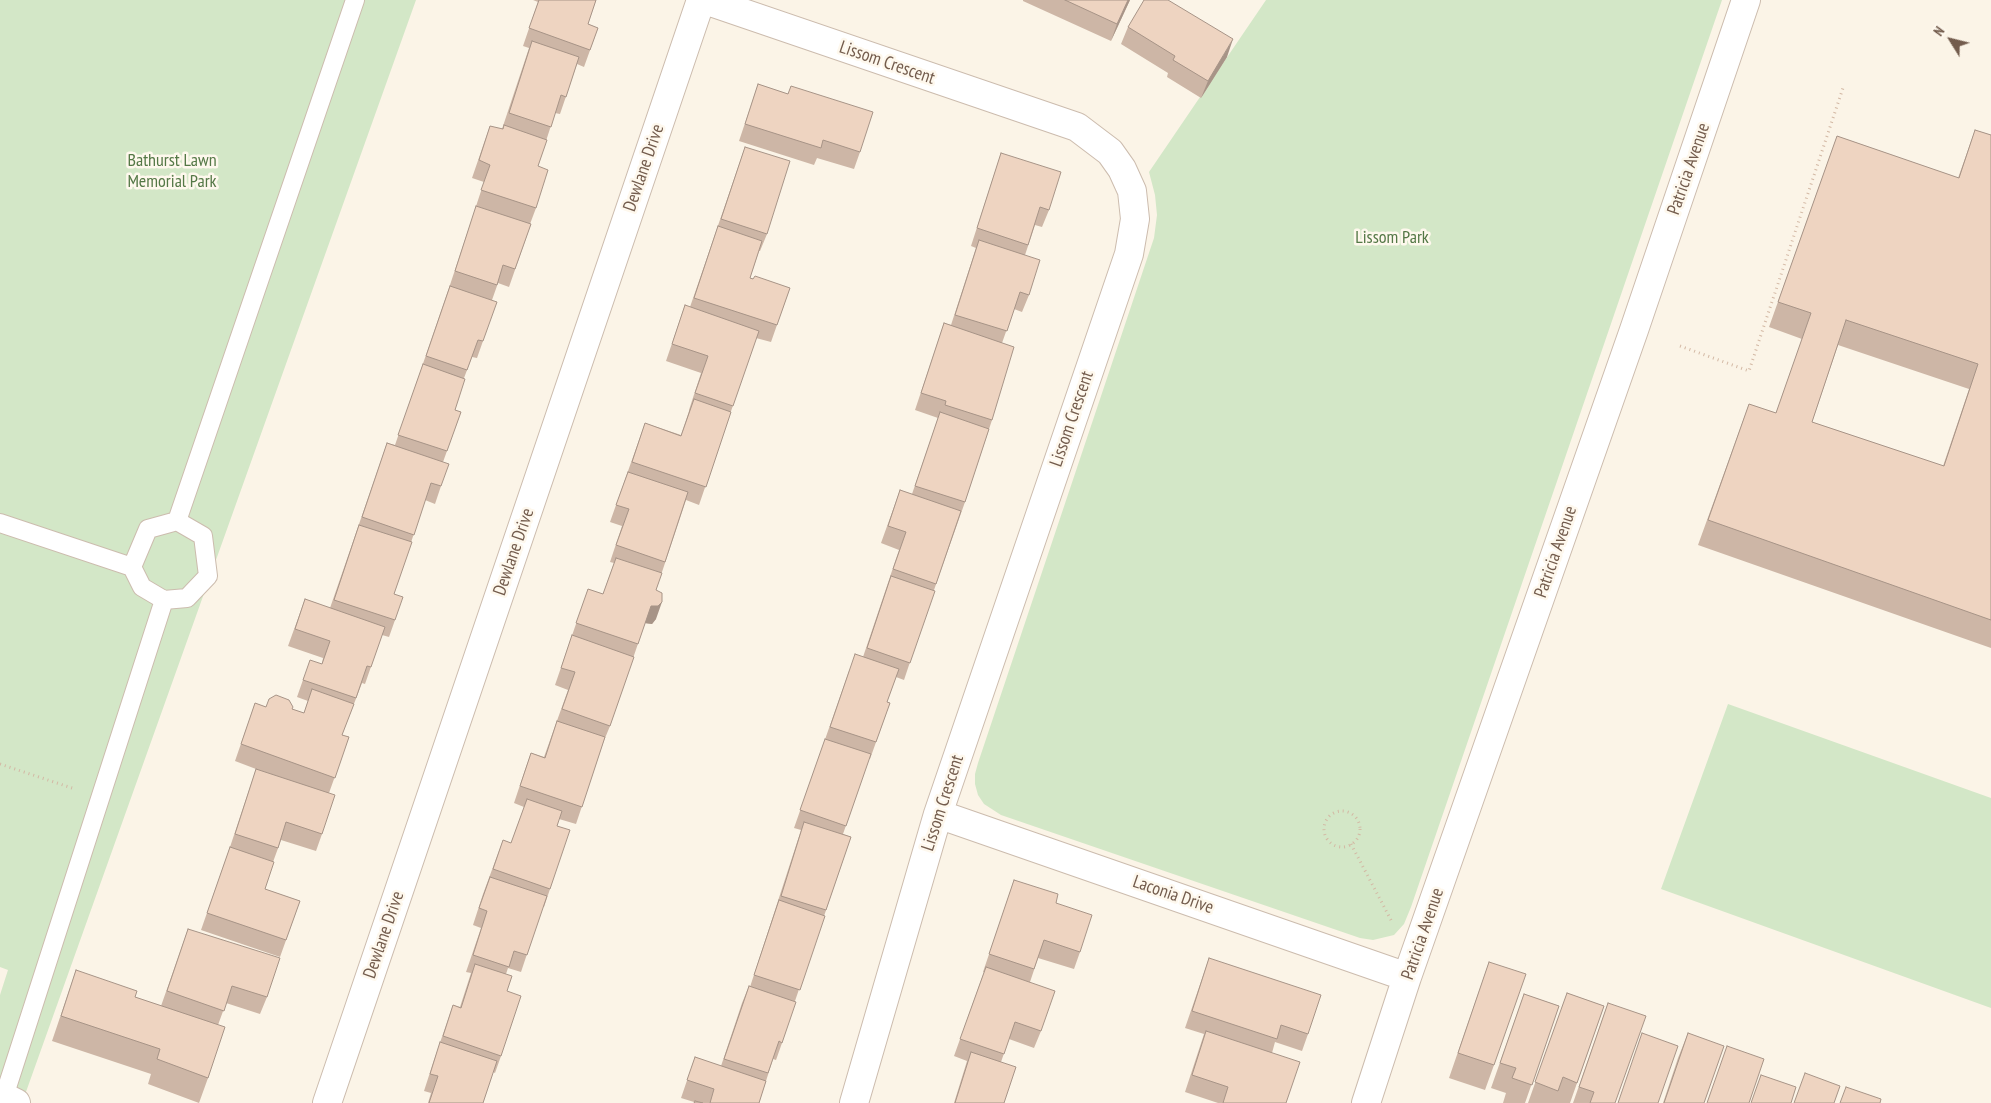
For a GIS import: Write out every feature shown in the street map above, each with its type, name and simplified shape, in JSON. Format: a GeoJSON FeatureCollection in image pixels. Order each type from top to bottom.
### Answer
{"type":"FeatureCollection","features":[{"type":"Feature","properties":{"kind":"street","name":"Dewlane Drive"},"geometry":{"type":"LineString","coordinates":[[327,1103],[701,0]]}},
{"type":"Feature","properties":{"kind":"street","name":"Lissom Crescent"},"geometry":{"type":"LineString","coordinates":[[705,0],[1077,127],[1110,152],[1122,169],[1132,191],[1135,219],[1129,254],[938,814],[854,1103]]}},
{"type":"Feature","properties":{"kind":"street","name":"Patricia Avenue"},"geometry":{"type":"LineString","coordinates":[[1366,1103],[1407,977],[1631,339],[1746,0]]}},
{"type":"Feature","properties":{"kind":"street","name":"Laconia Drive"},"geometry":{"type":"LineString","coordinates":[[938,814],[1407,977]]}},
{"type":"Feature","properties":{"kind":"lane"},"geometry":{"type":"LineString","coordinates":[[177,522],[355,0]]}},
{"type":"Feature","properties":{"kind":"lane"},"geometry":{"type":"LineString","coordinates":[[0,523],[132,567],[142,588],[164,600],[187,598],[208,576],[203,536],[177,522],[148,529],[132,567]]}},
{"type":"Feature","properties":{"kind":"lane"},"geometry":{"type":"LineString","coordinates":[[8,1101],[101,797],[164,600]]}},
{"type":"Feature","properties":{"kind":"path"},"geometry":{"type":"LineString","coordinates":[[1680,346],[1749,370],[1843,88]]}},
{"type":"Feature","properties":{"kind":"path"},"geometry":{"type":"LineString","coordinates":[[0,764],[101,797]]}},
{"type":"Feature","properties":{"kind":"path"},"geometry":{"type":"LineString","coordinates":[[1346,811],[1357,819],[1360,831],[1358,837],[1351,844],[1339,846],[1328,840],[1325,834],[1326,822],[1334,813],[1346,811]]}},
{"type":"Feature","properties":{"kind":"path"},"geometry":{"type":"LineString","coordinates":[[1351,844],[1392,922]]}},
{"type":"Feature","properties":{"kind":"green space","name":"Bathurst Lawn Memorial Park"},"geometry":{"type":"Polygon","coordinates":[[[0,0],[416,0],[22,1103],[0,1103],[0,995],[8,970],[0,967],[0,0]]]}},
{"type":"Feature","properties":{"kind":"green space","name":"Lissom Park"},"geometry":{"type":"Polygon","coordinates":[[[1266,0],[1722,0],[1411,907],[1404,924],[1394,935],[1373,940],[1360,938],[1001,815],[984,804],[978,795],[975,784],[978,763],[1154,238],[1157,215],[1155,195],[1149,172],[1266,0]]]}},
{"type":"Feature","properties":{"kind":"green space"},"geometry":{"type":"Polygon","coordinates":[[[1728,704],[1991,798],[1991,1008],[1661,889],[1728,704]]]}},
{"type":"Feature","properties":{"kind":"building"},"geometry":{"type":"Polygon","coordinates":[[[539,0],[596,0],[588,24],[598,28],[590,50],[529,28],[539,0]]]}},
{"type":"Feature","properties":{"kind":"building"},"geometry":{"type":"Polygon","coordinates":[[[1065,0],[1128,0],[1117,24],[1065,0]]]}},
{"type":"Feature","properties":{"kind":"building"},"geometry":{"type":"Polygon","coordinates":[[[1144,0],[1168,0],[1233,39],[1208,81],[1173,60],[1175,56],[1128,27],[1144,0]]]}},
{"type":"Feature","properties":{"kind":"building"},"geometry":{"type":"Polygon","coordinates":[[[532,41],[579,57],[566,97],[561,95],[551,127],[509,113],[532,41]]]}},
{"type":"Feature","properties":{"kind":"building"},"geometry":{"type":"Polygon","coordinates":[[[758,84],[788,94],[791,86],[873,112],[860,152],[823,140],[821,148],[745,124],[758,84]]]}},
{"type":"Feature","properties":{"kind":"building"},"geometry":{"type":"Polygon","coordinates":[[[504,125],[547,140],[538,166],[548,170],[536,208],[481,190],[490,165],[479,160],[490,126],[503,129],[504,125]]]}},
{"type":"Feature","properties":{"kind":"building"},"geometry":{"type":"Polygon","coordinates":[[[1975,130],[1991,135],[1991,620],[1708,520],[1749,404],[1776,413],[1811,313],[1778,302],[1837,136],[1959,178],[1975,130]],[[1846,320],[1812,422],[1944,466],[1978,364],[1846,320]]]}},
{"type":"Feature","properties":{"kind":"building"},"geometry":{"type":"Polygon","coordinates":[[[745,147],[790,161],[767,234],[721,219],[745,147]]]}},
{"type":"Feature","properties":{"kind":"building"},"geometry":{"type":"Polygon","coordinates":[[[1001,153],[1061,172],[1049,210],[1040,207],[1028,245],[977,228],[1001,153]]]}},
{"type":"Feature","properties":{"kind":"building"},"geometry":{"type":"Polygon","coordinates":[[[476,206],[531,224],[515,269],[503,265],[497,285],[455,271],[476,206]]]}},
{"type":"Feature","properties":{"kind":"building"},"geometry":{"type":"Polygon","coordinates":[[[718,226],[762,241],[750,278],[753,279],[755,276],[790,288],[777,325],[694,298],[718,226]]]}},
{"type":"Feature","properties":{"kind":"building"},"geometry":{"type":"Polygon","coordinates":[[[979,240],[1040,260],[1029,295],[1020,292],[1007,331],[955,315],[979,240]]]}},
{"type":"Feature","properties":{"kind":"building"},"geometry":{"type":"Polygon","coordinates":[[[450,286],[497,302],[483,341],[478,340],[467,370],[426,356],[450,286]]]}},
{"type":"Feature","properties":{"kind":"building"},"geometry":{"type":"Polygon","coordinates":[[[685,305],[759,331],[733,406],[695,393],[708,356],[672,344],[685,305]]]}},
{"type":"Feature","properties":{"kind":"building"},"geometry":{"type":"Polygon","coordinates":[[[944,323],[1014,347],[992,420],[945,405],[946,401],[921,393],[944,323]]]}},
{"type":"Feature","properties":{"kind":"building"},"geometry":{"type":"Polygon","coordinates":[[[423,364],[465,379],[455,410],[461,412],[447,451],[398,435],[423,364]]]}},
{"type":"Feature","properties":{"kind":"building"},"geometry":{"type":"Polygon","coordinates":[[[694,399],[731,412],[706,487],[632,462],[645,423],[681,436],[694,399]]]}},
{"type":"Feature","properties":{"kind":"building"},"geometry":{"type":"Polygon","coordinates":[[[940,412],[989,429],[965,502],[915,486],[940,412]]]}},
{"type":"Feature","properties":{"kind":"building"},"geometry":{"type":"Polygon","coordinates":[[[387,443],[449,464],[441,486],[431,483],[414,535],[362,517],[387,443]]]}},
{"type":"Feature","properties":{"kind":"building"},"geometry":{"type":"Polygon","coordinates":[[[628,472],[688,492],[665,562],[616,545],[629,509],[616,505],[628,472]]]}},
{"type":"Feature","properties":{"kind":"building"},"geometry":{"type":"Polygon","coordinates":[[[900,490],[961,511],[936,584],[893,569],[906,532],[888,526],[900,490]]]}},
{"type":"Feature","properties":{"kind":"building"},"geometry":{"type":"Polygon","coordinates":[[[359,525],[412,542],[394,594],[403,597],[395,620],[334,600],[359,525]]]}},
{"type":"Feature","properties":{"kind":"building"},"geometry":{"type":"Polygon","coordinates":[[[616,558],[662,573],[656,590],[662,593],[662,602],[658,606],[651,606],[638,644],[576,623],[588,589],[603,594],[616,558]]]}},
{"type":"Feature","properties":{"kind":"building"},"geometry":{"type":"Polygon","coordinates":[[[891,576],[935,591],[910,663],[867,648],[891,576]]]}},
{"type":"Feature","properties":{"kind":"building"},"geometry":{"type":"Polygon","coordinates":[[[305,599],[385,627],[371,667],[367,666],[356,698],[303,680],[310,660],[322,664],[330,641],[295,629],[305,599]]]}},
{"type":"Feature","properties":{"kind":"building"},"geometry":{"type":"Polygon","coordinates":[[[572,635],[634,657],[610,726],[562,709],[575,672],[561,668],[572,635]]]}},
{"type":"Feature","properties":{"kind":"building"},"geometry":{"type":"Polygon","coordinates":[[[855,654],[899,669],[887,702],[890,703],[876,742],[830,727],[855,654]]]}},
{"type":"Feature","properties":{"kind":"building"},"geometry":{"type":"Polygon","coordinates":[[[312,689],[354,704],[342,735],[349,737],[335,778],[241,744],[255,703],[266,707],[269,699],[276,695],[289,700],[293,707],[292,709],[304,713],[312,689]]]}},
{"type":"Feature","properties":{"kind":"building"},"geometry":{"type":"Polygon","coordinates":[[[557,721],[605,737],[582,807],[520,786],[531,753],[545,758],[557,721]]]}},
{"type":"Feature","properties":{"kind":"building"},"geometry":{"type":"Polygon","coordinates":[[[825,739],[871,754],[846,826],[800,810],[825,739]]]}},
{"type":"Feature","properties":{"kind":"building"},"geometry":{"type":"Polygon","coordinates":[[[256,769],[335,795],[322,834],[286,822],[278,848],[235,834],[256,769]]]}},
{"type":"Feature","properties":{"kind":"building"},"geometry":{"type":"Polygon","coordinates":[[[527,799],[562,811],[557,826],[570,830],[550,889],[493,869],[503,840],[511,843],[527,799]]]}},
{"type":"Feature","properties":{"kind":"building"},"geometry":{"type":"Polygon","coordinates":[[[804,822],[851,837],[826,910],[781,896],[804,822]]]}},
{"type":"Feature","properties":{"kind":"building"},"geometry":{"type":"Polygon","coordinates":[[[230,847],[274,862],[265,889],[300,901],[286,940],[207,913],[230,847]]]}},
{"type":"Feature","properties":{"kind":"building"},"geometry":{"type":"Polygon","coordinates":[[[490,877],[547,896],[527,955],[514,951],[509,967],[473,955],[487,911],[479,908],[490,877]]]}},
{"type":"Feature","properties":{"kind":"building"},"geometry":{"type":"Polygon","coordinates":[[[1014,880],[1058,894],[1056,903],[1092,915],[1080,952],[1044,940],[1034,969],[989,954],[1014,880]]]}},
{"type":"Feature","properties":{"kind":"building"},"geometry":{"type":"Polygon","coordinates":[[[779,900],[825,916],[800,990],[754,975],[779,900]]]}},
{"type":"Feature","properties":{"kind":"building"},"geometry":{"type":"Polygon","coordinates":[[[188,929],[280,958],[267,997],[232,986],[224,1011],[167,991],[188,929]]]}},
{"type":"Feature","properties":{"kind":"building"},"geometry":{"type":"Polygon","coordinates":[[[1209,958],[1321,995],[1308,1034],[1281,1025],[1277,1039],[1192,1011],[1209,958]]]}},
{"type":"Feature","properties":{"kind":"building"},"geometry":{"type":"Polygon","coordinates":[[[1489,962],[1526,974],[1494,1065],[1458,1053],[1489,962]]]}},
{"type":"Feature","properties":{"kind":"building"},"geometry":{"type":"Polygon","coordinates":[[[475,964],[512,976],[507,991],[521,996],[501,1056],[443,1036],[453,1005],[461,1008],[475,964]]]}},
{"type":"Feature","properties":{"kind":"building"},"geometry":{"type":"Polygon","coordinates":[[[986,967],[1055,991],[1041,1031],[1015,1022],[1004,1054],[960,1039],[986,967]]]}},
{"type":"Feature","properties":{"kind":"building"},"geometry":{"type":"Polygon","coordinates":[[[76,970],[137,991],[135,997],[225,1027],[208,1078],[157,1059],[160,1049],[61,1016],[76,970]]]}},
{"type":"Feature","properties":{"kind":"building"},"geometry":{"type":"Polygon","coordinates":[[[749,986],[796,1002],[782,1043],[779,1041],[768,1073],[724,1059],[749,986]]]}},
{"type":"Feature","properties":{"kind":"building"},"geometry":{"type":"Polygon","coordinates":[[[1567,993],[1604,1006],[1577,1083],[1563,1077],[1558,1091],[1535,1082],[1567,993]]]}},
{"type":"Feature","properties":{"kind":"building"},"geometry":{"type":"Polygon","coordinates":[[[1524,994],[1559,1006],[1532,1085],[1512,1078],[1516,1068],[1500,1063],[1524,994]]]}},
{"type":"Feature","properties":{"kind":"building"},"geometry":{"type":"Polygon","coordinates":[[[1608,1003],[1646,1016],[1615,1103],[1590,1103],[1594,1092],[1579,1087],[1608,1003]]]}},
{"type":"Feature","properties":{"kind":"building"},"geometry":{"type":"Polygon","coordinates":[[[1206,1031],[1300,1062],[1286,1103],[1223,1103],[1228,1087],[1192,1075],[1206,1031]]]}},
{"type":"Feature","properties":{"kind":"building"},"geometry":{"type":"Polygon","coordinates":[[[1642,1033],[1678,1046],[1658,1103],[1618,1103],[1642,1033]]]}},
{"type":"Feature","properties":{"kind":"building"},"geometry":{"type":"Polygon","coordinates":[[[1688,1033],[1724,1046],[1704,1103],[1664,1103],[1688,1033]]]}},
{"type":"Feature","properties":{"kind":"building"},"geometry":{"type":"Polygon","coordinates":[[[440,1042],[497,1061],[483,1103],[429,1103],[438,1076],[430,1074],[440,1042]]]}},
{"type":"Feature","properties":{"kind":"building"},"geometry":{"type":"Polygon","coordinates":[[[1727,1046],[1764,1059],[1749,1103],[1707,1103],[1727,1046]]]}},
{"type":"Feature","properties":{"kind":"building"},"geometry":{"type":"Polygon","coordinates":[[[971,1052],[1016,1067],[1004,1103],[955,1103],[971,1052]]]}},
{"type":"Feature","properties":{"kind":"building"},"geometry":{"type":"Polygon","coordinates":[[[695,1057],[766,1081],[759,1103],[710,1103],[714,1089],[687,1080],[695,1057]]]}},
{"type":"Feature","properties":{"kind":"building"},"geometry":{"type":"Polygon","coordinates":[[[1805,1073],[1840,1086],[1834,1103],[1794,1103],[1805,1073]]]}},
{"type":"Feature","properties":{"kind":"building"},"geometry":{"type":"Polygon","coordinates":[[[1761,1075],[1796,1087],[1791,1103],[1751,1103],[1761,1075]]]}},
{"type":"Feature","properties":{"kind":"building"},"geometry":{"type":"Polygon","coordinates":[[[1846,1087],[1881,1099],[1880,1103],[1840,1103],[1846,1087]]]}}]}
